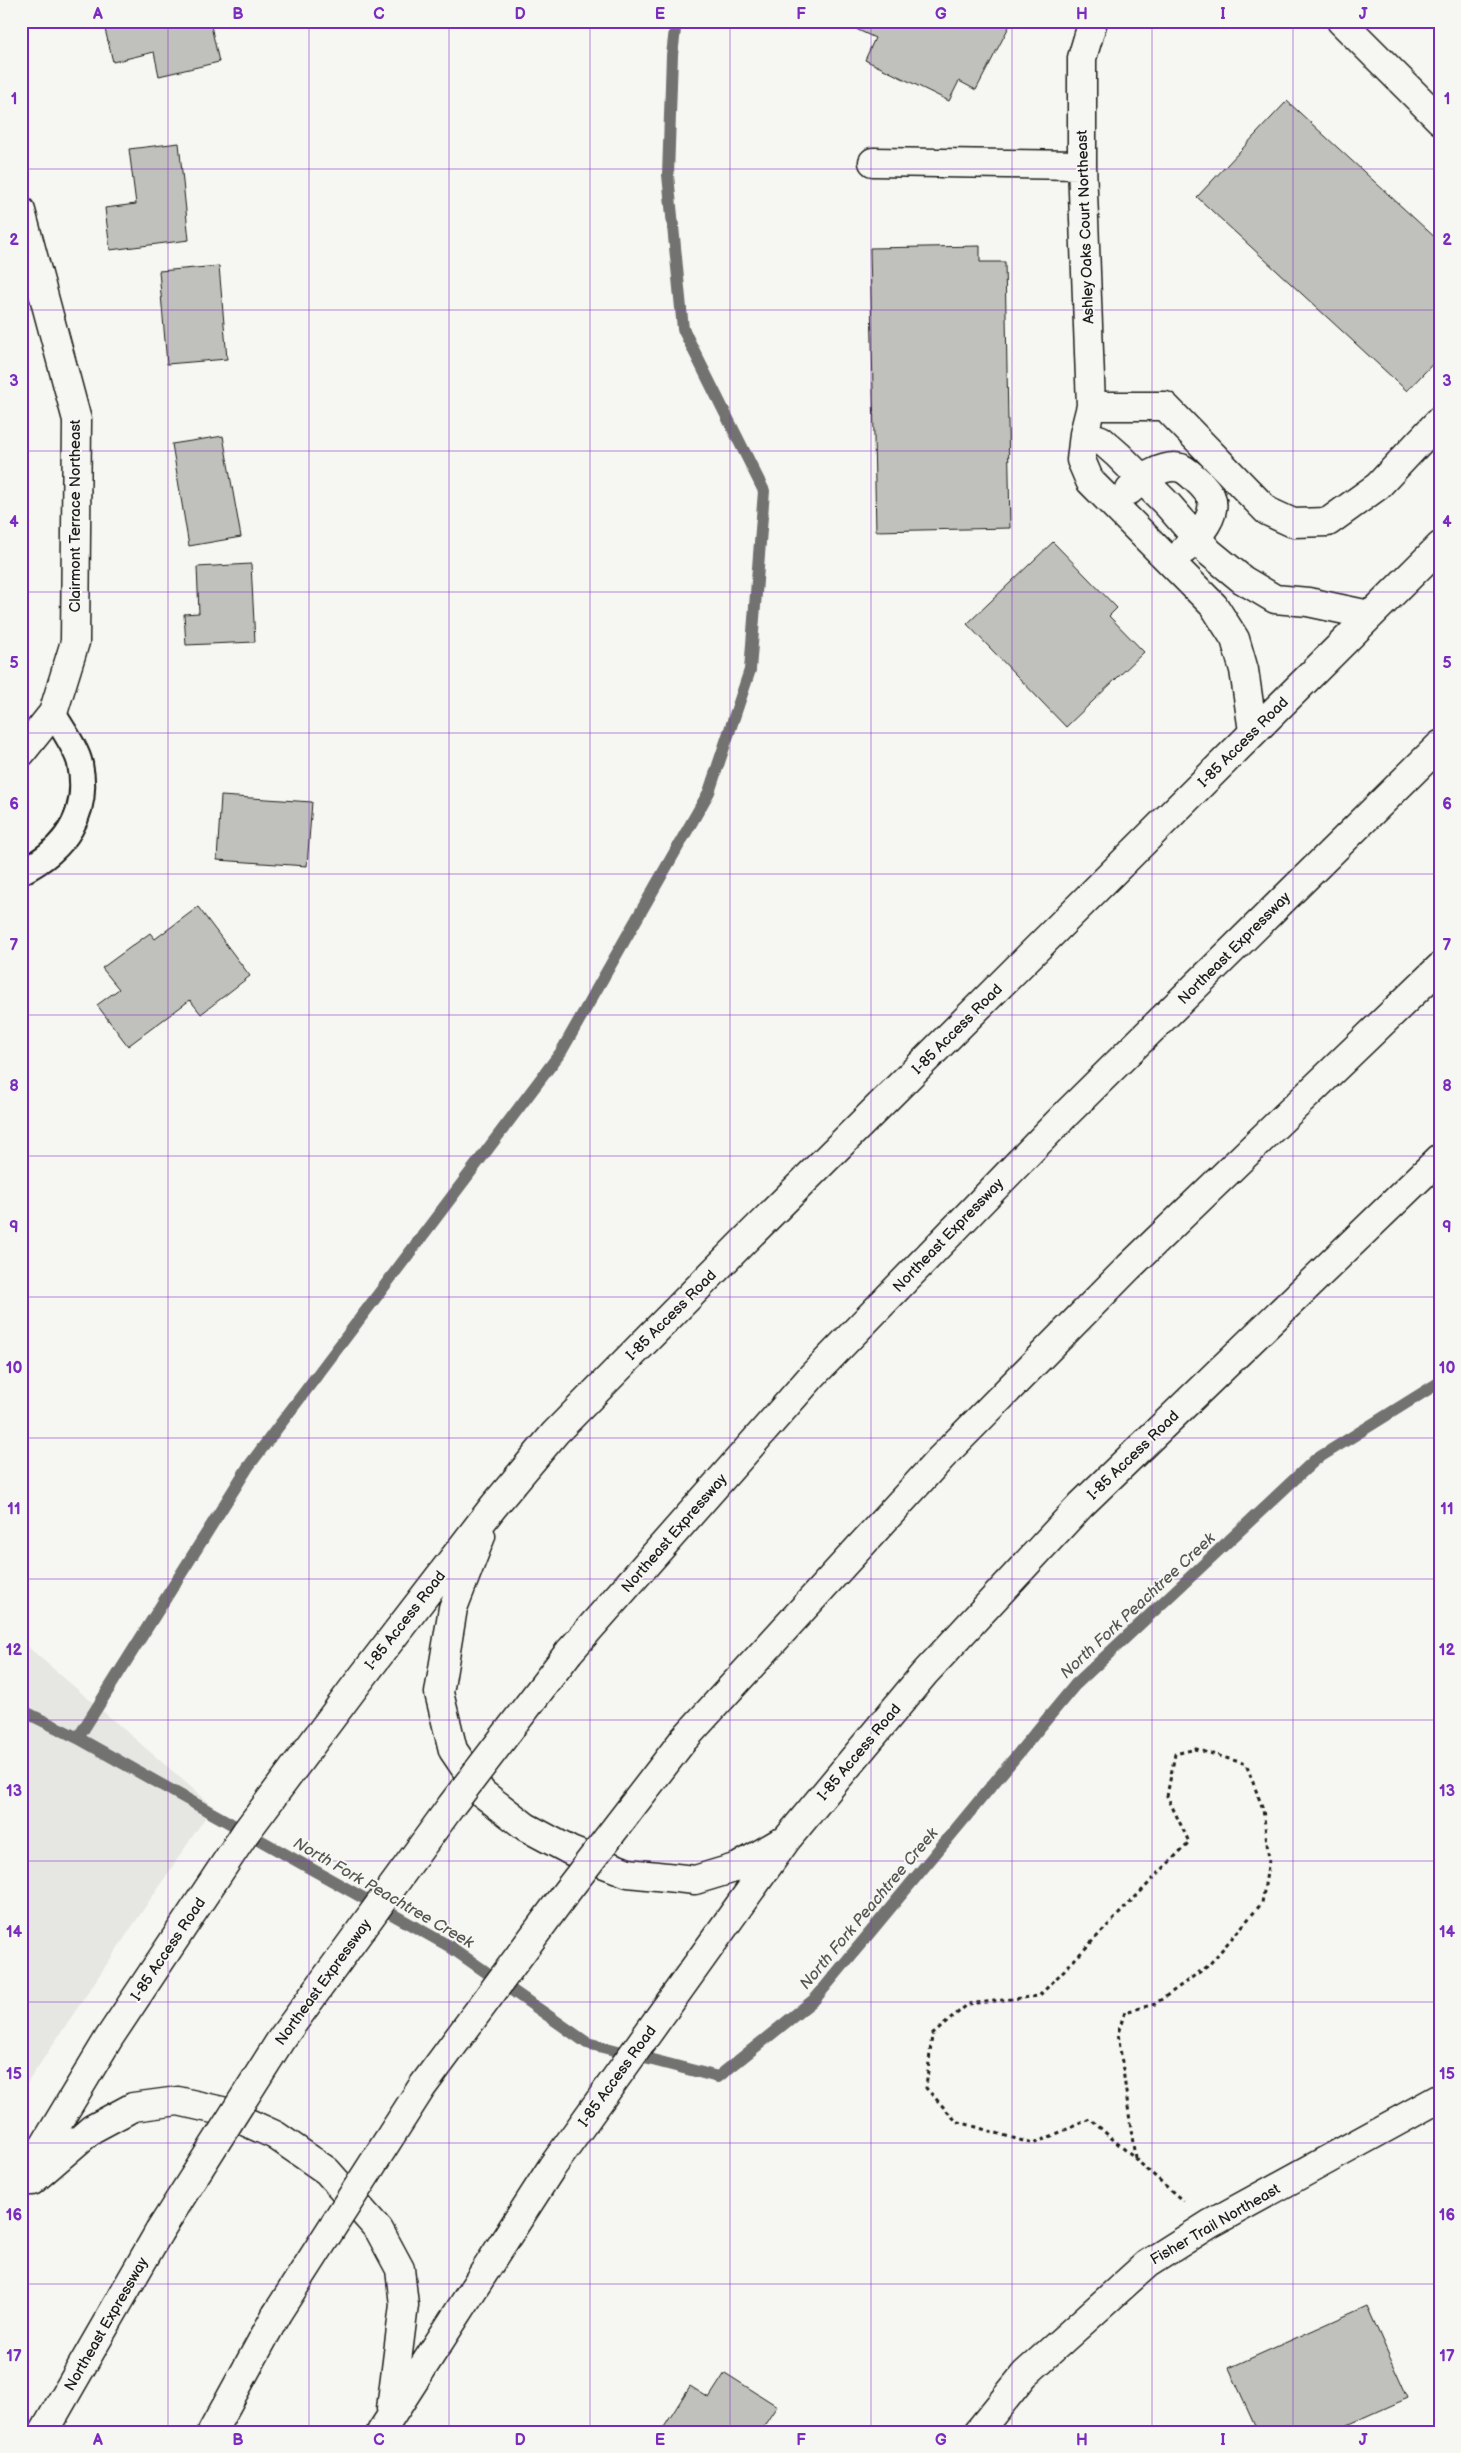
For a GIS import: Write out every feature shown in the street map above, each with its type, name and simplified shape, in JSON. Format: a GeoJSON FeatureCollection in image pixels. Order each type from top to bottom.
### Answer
{"type":"FeatureCollection","features":[{"type":"Feature","properties":{"kind":"main road","name":"Ashley Oaks Court Northeast"},"geometry":{"type":"LineString","coordinates":[[1093,21],[1082,58],[1082,165],[1091,406],[1084,434],[1081,460],[1090,481],[1214,606],[1235,639],[1244,670],[1253,731]]}},
{"type":"Feature","properties":{"kind":"main road"},"geometry":{"type":"LineString","coordinates":[[1341,21],[1440,120]]}},
{"type":"Feature","properties":{"kind":"main road"},"geometry":{"type":"LineString","coordinates":[[873,162],[1082,165]]}},
{"type":"Feature","properties":{"kind":"main road","name":"Clairmont Terrace Northeast"},"geometry":{"type":"LineString","coordinates":[[21,211],[77,420],[75,642],[53,713],[21,753]]}},
{"type":"Feature","properties":{"kind":"main road"},"geometry":{"type":"LineString","coordinates":[[1091,406],[1164,406],[1267,511],[1294,523],[1328,522],[1378,486],[1440,420]]}},
{"type":"Feature","properties":{"kind":"main road"},"geometry":{"type":"LineString","coordinates":[[1084,434],[1102,440],[1168,504],[1209,552],[1243,580],[1275,599],[1308,602],[1369,615]]}},
{"type":"Feature","properties":{"kind":"main road"},"geometry":{"type":"LineString","coordinates":[[1114,504],[1142,478],[1168,468],[1181,468],[1198,480],[1211,495],[1212,510],[1197,538],[1171,561]]}},
{"type":"Feature","properties":{"kind":"main road","name":"I-85 Access Road"},"geometry":{"type":"LineString","coordinates":[[21,2184],[109,2038],[246,1832],[493,1507],[555,1433],[1253,731],[1440,546]]}},
{"type":"Feature","properties":{"kind":"main road","name":"Northeast Expressway"},"geometry":{"type":"LineString","coordinates":[[44,2432],[159,2232],[280,2041],[451,1806],[569,1652],[812,1376],[1067,1113],[1440,745]]}},
{"type":"Feature","properties":{"kind":"main road"},"geometry":{"type":"LineString","coordinates":[[212,2432],[276,2315],[422,2087],[567,1891],[684,1740],[941,1458],[1129,1267],[1440,967]]}},
{"type":"Feature","properties":{"kind":"main road","name":"I-85 Access Road"},"geometry":{"type":"LineString","coordinates":[[386,2423],[481,2273],[552,2167],[723,1928],[787,1839],[924,1674],[1081,1505],[1440,1158]]}},
{"type":"Feature","properties":{"kind":"main road"},"geometry":{"type":"LineString","coordinates":[[493,1507],[453,1608],[439,1693],[453,1750],[482,1793],[526,1827],[571,1851],[628,1873],[695,1880],[738,1867],[787,1839]]}},
{"type":"Feature","properties":{"kind":"main road","name":"Fisher Trail Northeast"},"geometry":{"type":"LineString","coordinates":[[978,2432],[1025,2374],[1147,2264],[1210,2224],[1440,2098]]}},
{"type":"Feature","properties":{"kind":"main road"},"geometry":{"type":"LineString","coordinates":[[21,2190],[92,2129],[132,2107],[178,2101],[222,2111],[275,2136],[327,2171],[379,2230],[400,2269],[404,2305],[386,2423]]}},
{"type":"Feature","properties":{"kind":"lane"},"geometry":{"type":"LineString","coordinates":[[21,872],[42,862],[70,833],[82,799],[80,763],[53,713]]}},
{"type":"Feature","properties":{"kind":"path"},"geometry":{"type":"LineString","coordinates":[[1135,2158],[1118,2033],[1125,2012],[1155,2004],[1208,1966],[1262,1903],[1269,1860],[1263,1809],[1246,1764],[1196,1749],[1175,1754],[1167,1796],[1188,1842],[1039,1996],[968,2004],[932,2035],[926,2088],[956,2121],[1033,2144],[1090,2119],[1210,2224]]}},
{"type":"Feature","properties":{"kind":"shaded area"},"geometry":{"type":"Polygon","coordinates":[[[21,1641],[213,1806],[21,2092],[21,1641]]]}},
{"type":"Feature","properties":{"kind":"building"},"geometry":{"type":"Polygon","coordinates":[[[103,21],[210,21],[219,62],[159,76],[154,52],[113,62],[103,21]]]}},
{"type":"Feature","properties":{"kind":"building"},"geometry":{"type":"Polygon","coordinates":[[[860,21],[1012,21],[976,90],[959,81],[949,101],[865,60],[875,38],[856,29],[860,21]]]}},
{"type":"Feature","properties":{"kind":"building"},"geometry":{"type":"Polygon","coordinates":[[[1287,101],[1440,242],[1440,356],[1407,391],[1197,197],[1287,101]]]}},
{"type":"Feature","properties":{"kind":"building"},"geometry":{"type":"Polygon","coordinates":[[[179,143],[189,240],[110,250],[105,208],[136,204],[129,149],[179,143]]]}},
{"type":"Feature","properties":{"kind":"building"},"geometry":{"type":"Polygon","coordinates":[[[980,246],[980,262],[1005,262],[1010,528],[876,531],[870,248],[980,246]]]}},
{"type":"Feature","properties":{"kind":"building"},"geometry":{"type":"Polygon","coordinates":[[[219,266],[227,359],[167,364],[159,271],[219,266]]]}},
{"type":"Feature","properties":{"kind":"building"},"geometry":{"type":"Polygon","coordinates":[[[223,436],[241,537],[189,546],[172,444],[223,436]]]}},
{"type":"Feature","properties":{"kind":"building"},"geometry":{"type":"Polygon","coordinates":[[[1053,542],[1117,608],[1109,616],[1144,652],[1066,727],[967,624],[1053,542]]]}},
{"type":"Feature","properties":{"kind":"building"},"geometry":{"type":"Polygon","coordinates":[[[251,564],[255,642],[186,645],[184,614],[199,613],[197,567],[251,564]]]}},
{"type":"Feature","properties":{"kind":"building"},"geometry":{"type":"Polygon","coordinates":[[[221,796],[312,802],[307,866],[217,860],[221,796]]]}},
{"type":"Feature","properties":{"kind":"building"},"geometry":{"type":"Polygon","coordinates":[[[198,907],[250,976],[201,1014],[190,1000],[128,1046],[97,1005],[119,989],[102,968],[150,933],[155,939],[198,907]]]}},
{"type":"Feature","properties":{"kind":"building"},"geometry":{"type":"Polygon","coordinates":[[[1367,2306],[1408,2398],[1332,2432],[1258,2432],[1229,2368],[1367,2306]]]}},
{"type":"Feature","properties":{"kind":"building"},"geometry":{"type":"Polygon","coordinates":[[[725,2373],[777,2406],[760,2432],[661,2432],[690,2386],[709,2398],[725,2373]]]}},
{"type":"Feature","properties":{"kind":"waterway"},"geometry":{"type":"LineString","coordinates":[[78,1738],[248,1467],[561,1052],[709,792],[750,670],[764,491],[683,329],[668,175],[672,55],[676,21]]}},
{"type":"Feature","properties":{"kind":"waterway","name":"North Fork Peachtree Creek"},"geometry":{"type":"LineString","coordinates":[[21,1710],[78,1738],[449,1946],[587,2043],[718,2077],[815,1999],[1075,1685],[1315,1460],[1440,1382]]}}]}
